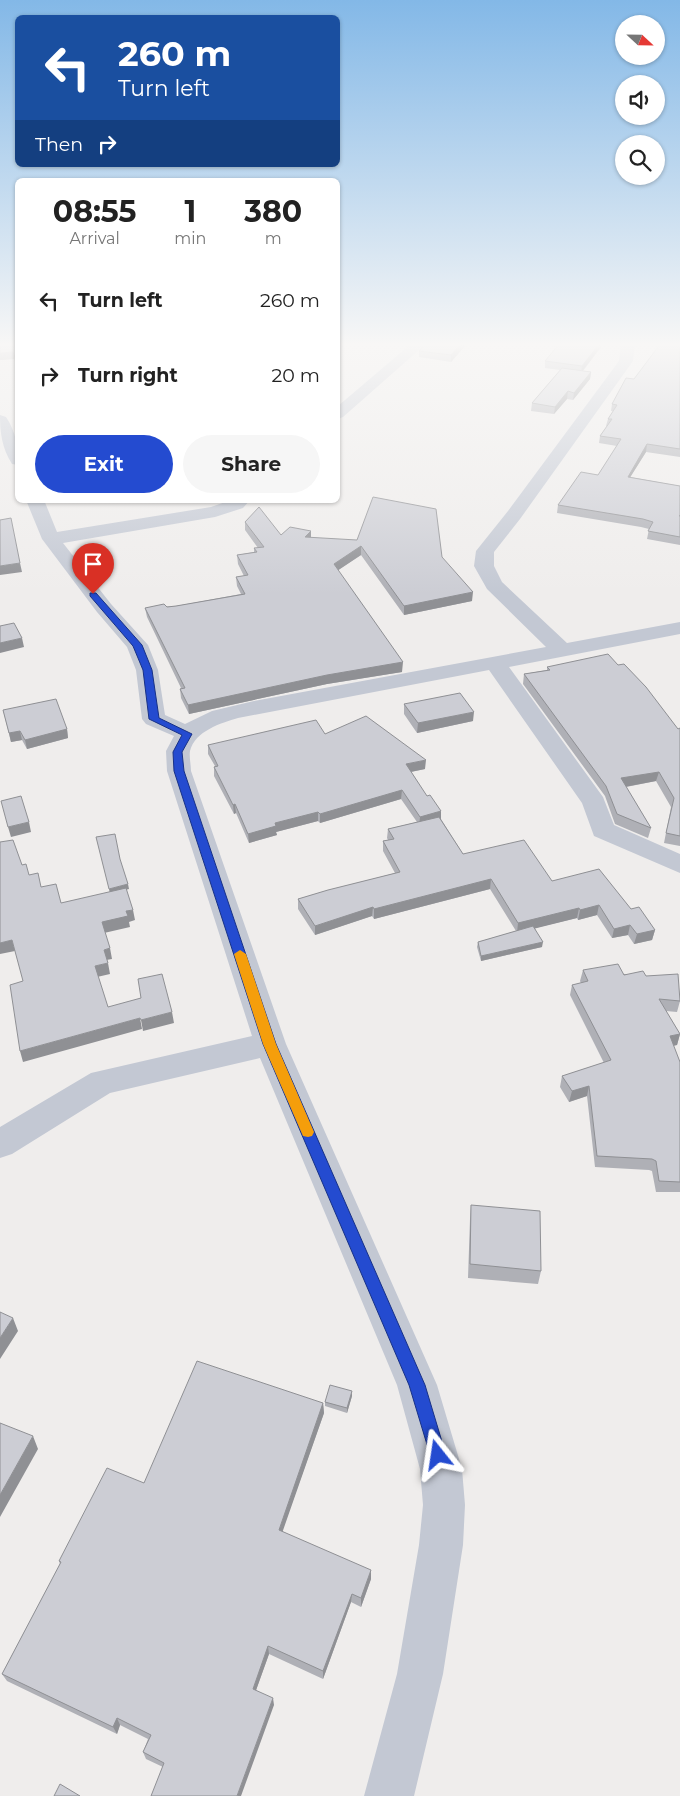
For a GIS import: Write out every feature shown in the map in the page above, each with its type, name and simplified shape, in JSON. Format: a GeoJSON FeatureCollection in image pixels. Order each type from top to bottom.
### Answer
{"type":"FeatureCollection","features":[{"type":"Feature","properties":{"kind":"street"},"geometry":{"type":"LineString","coordinates":[[1,427],[5,444],[15,456]]}},
{"type":"Feature","properties":{"kind":"street"},"geometry":{"type":"LineString","coordinates":[[563,651],[494,585],[484,566],[485,551],[578,427]]}},
{"type":"Feature","properties":{"kind":"street"},"geometry":{"type":"LineString","coordinates":[[35,503],[51,539],[104,608],[138,645],[147,670],[154,719],[188,734]]}},
{"type":"Feature","properties":{"kind":"street"},"geometry":{"type":"LineString","coordinates":[[51,539],[215,512],[234,503]]}},
{"type":"Feature","properties":{"kind":"street"},"geometry":{"type":"LineString","coordinates":[[389,1796],[420,1674],[441,1545],[444,1505],[441,1469],[417,1385],[270,1044],[179,771],[178,752],[188,734],[203,724],[254,708],[680,628]]}},
{"type":"Feature","properties":{"kind":"street"},"geometry":{"type":"LineString","coordinates":[[495,663],[594,803],[603,830],[680,864]]}},
{"type":"Feature","properties":{"kind":"street"},"geometry":{"type":"LineString","coordinates":[[0,1144],[102,1082],[270,1044]]}},
{"type":"Feature","properties":{"kind":"building"},"geometry":{"type":"Polygon","coordinates":[[[606,427],[680,427],[680,449],[647,444],[628,477],[680,486],[680,537],[648,531],[653,522],[643,519],[558,505],[581,472],[598,475],[621,439],[600,436],[606,427]]]}},
{"type":"Feature","properties":{"kind":"building"},"geometry":{"type":"Polygon","coordinates":[[[373,497],[436,509],[442,557],[473,592],[404,606],[361,546],[334,564],[403,662],[327,675],[188,705],[180,689],[185,688],[145,608],[164,604],[167,607],[176,606],[245,594],[236,577],[248,575],[237,555],[257,552],[254,548],[264,547],[245,522],[259,507],[281,535],[290,527],[311,531],[305,537],[357,540],[373,497]]]}},
{"type":"Feature","properties":{"kind":"building"},"geometry":{"type":"Polygon","coordinates":[[[11,518],[20,563],[0,566],[0,520],[11,518]]]}},
{"type":"Feature","properties":{"kind":"building"},"geometry":{"type":"Polygon","coordinates":[[[14,623],[22,638],[0,643],[0,626],[14,623]]]}},
{"type":"Feature","properties":{"kind":"building"},"geometry":{"type":"Polygon","coordinates":[[[608,654],[618,665],[624,664],[646,687],[678,729],[680,728],[680,836],[666,833],[674,798],[659,772],[621,778],[651,828],[617,814],[606,786],[524,674],[550,670],[547,667],[608,654]]]}},
{"type":"Feature","properties":{"kind":"building"},"geometry":{"type":"Polygon","coordinates":[[[460,693],[474,712],[418,723],[404,704],[460,693]]]}},
{"type":"Feature","properties":{"kind":"building"},"geometry":{"type":"Polygon","coordinates":[[[56,699],[67,729],[25,740],[20,731],[9,733],[3,710],[56,699]]]}},
{"type":"Feature","properties":{"kind":"building"},"geometry":{"type":"Polygon","coordinates":[[[366,716],[426,760],[406,764],[427,796],[430,795],[441,811],[420,817],[402,790],[320,814],[318,812],[275,823],[276,826],[248,834],[235,804],[233,805],[214,767],[218,766],[208,745],[316,720],[325,734],[366,716]]]}},
{"type":"Feature","properties":{"kind":"building"},"geometry":{"type":"Polygon","coordinates":[[[21,796],[29,822],[8,827],[1,801],[21,796]]]}},
{"type":"Feature","properties":{"kind":"building"},"geometry":{"type":"Polygon","coordinates":[[[439,817],[463,854],[524,840],[552,881],[599,869],[631,909],[639,907],[655,930],[637,934],[630,925],[614,929],[599,905],[518,923],[491,879],[374,909],[373,907],[315,926],[298,899],[400,872],[383,841],[394,839],[388,829],[439,817]]]}},
{"type":"Feature","properties":{"kind":"building"},"geometry":{"type":"Polygon","coordinates":[[[115,834],[128,884],[109,889],[96,837],[115,834]]]}},
{"type":"Feature","properties":{"kind":"building"},"geometry":{"type":"Polygon","coordinates":[[[13,840],[22,865],[26,864],[29,875],[38,873],[41,887],[56,884],[61,903],[126,888],[133,910],[126,911],[128,916],[102,922],[110,948],[104,950],[108,963],[95,966],[108,1007],[141,998],[138,979],[162,974],[172,1012],[141,1020],[140,1018],[20,1051],[10,985],[23,981],[12,940],[0,943],[0,842],[13,840]]]}},
{"type":"Feature","properties":{"kind":"building"},"geometry":{"type":"Polygon","coordinates":[[[533,926],[543,942],[481,956],[478,942],[533,926]]]}},
{"type":"Feature","properties":{"kind":"building"},"geometry":{"type":"Polygon","coordinates":[[[618,964],[624,975],[643,971],[646,976],[678,974],[680,1001],[659,999],[680,1034],[670,1036],[680,1062],[680,1182],[659,1181],[656,1161],[652,1159],[597,1156],[589,1086],[572,1091],[562,1076],[611,1060],[572,985],[588,981],[583,970],[618,964]]]}},
{"type":"Feature","properties":{"kind":"building"},"geometry":{"type":"Polygon","coordinates":[[[471,1205],[540,1211],[541,1271],[470,1264],[471,1205]]]}},
{"type":"Feature","properties":{"kind":"building"},"geometry":{"type":"Polygon","coordinates":[[[0,1312],[13,1318],[0,1338],[0,1312]]]}},
{"type":"Feature","properties":{"kind":"building"},"geometry":{"type":"Polygon","coordinates":[[[197,1361],[323,1403],[279,1530],[371,1570],[361,1598],[352,1594],[323,1671],[268,1646],[253,1689],[273,1698],[237,1796],[151,1796],[164,1763],[143,1752],[151,1735],[117,1718],[113,1727],[2,1674],[61,1562],[59,1561],[107,1468],[144,1483],[197,1361]]]}},
{"type":"Feature","properties":{"kind":"building"},"geometry":{"type":"Polygon","coordinates":[[[330,1385],[352,1391],[347,1408],[325,1402],[330,1385]]]}},
{"type":"Feature","properties":{"kind":"building"},"geometry":{"type":"Polygon","coordinates":[[[0,1423],[33,1436],[0,1495],[0,1423]]]}},
{"type":"Feature","properties":{"kind":"building"},"geometry":{"type":"Polygon","coordinates":[[[60,1784],[80,1796],[54,1796],[60,1784]]]}},
{"type":"Feature","properties":{"kind":"slow traffic"},"geometry":{"type":"LineString","coordinates":[[240,954],[270,1044],[308,1132]]}},
{"type":"Feature","properties":{"kind":"route"},"geometry":{"type":"LineString","coordinates":[[93,594],[138,645],[147,670],[154,719],[188,734],[183,739],[178,752],[179,771],[270,1044],[417,1385],[438,1455]]}}]}
